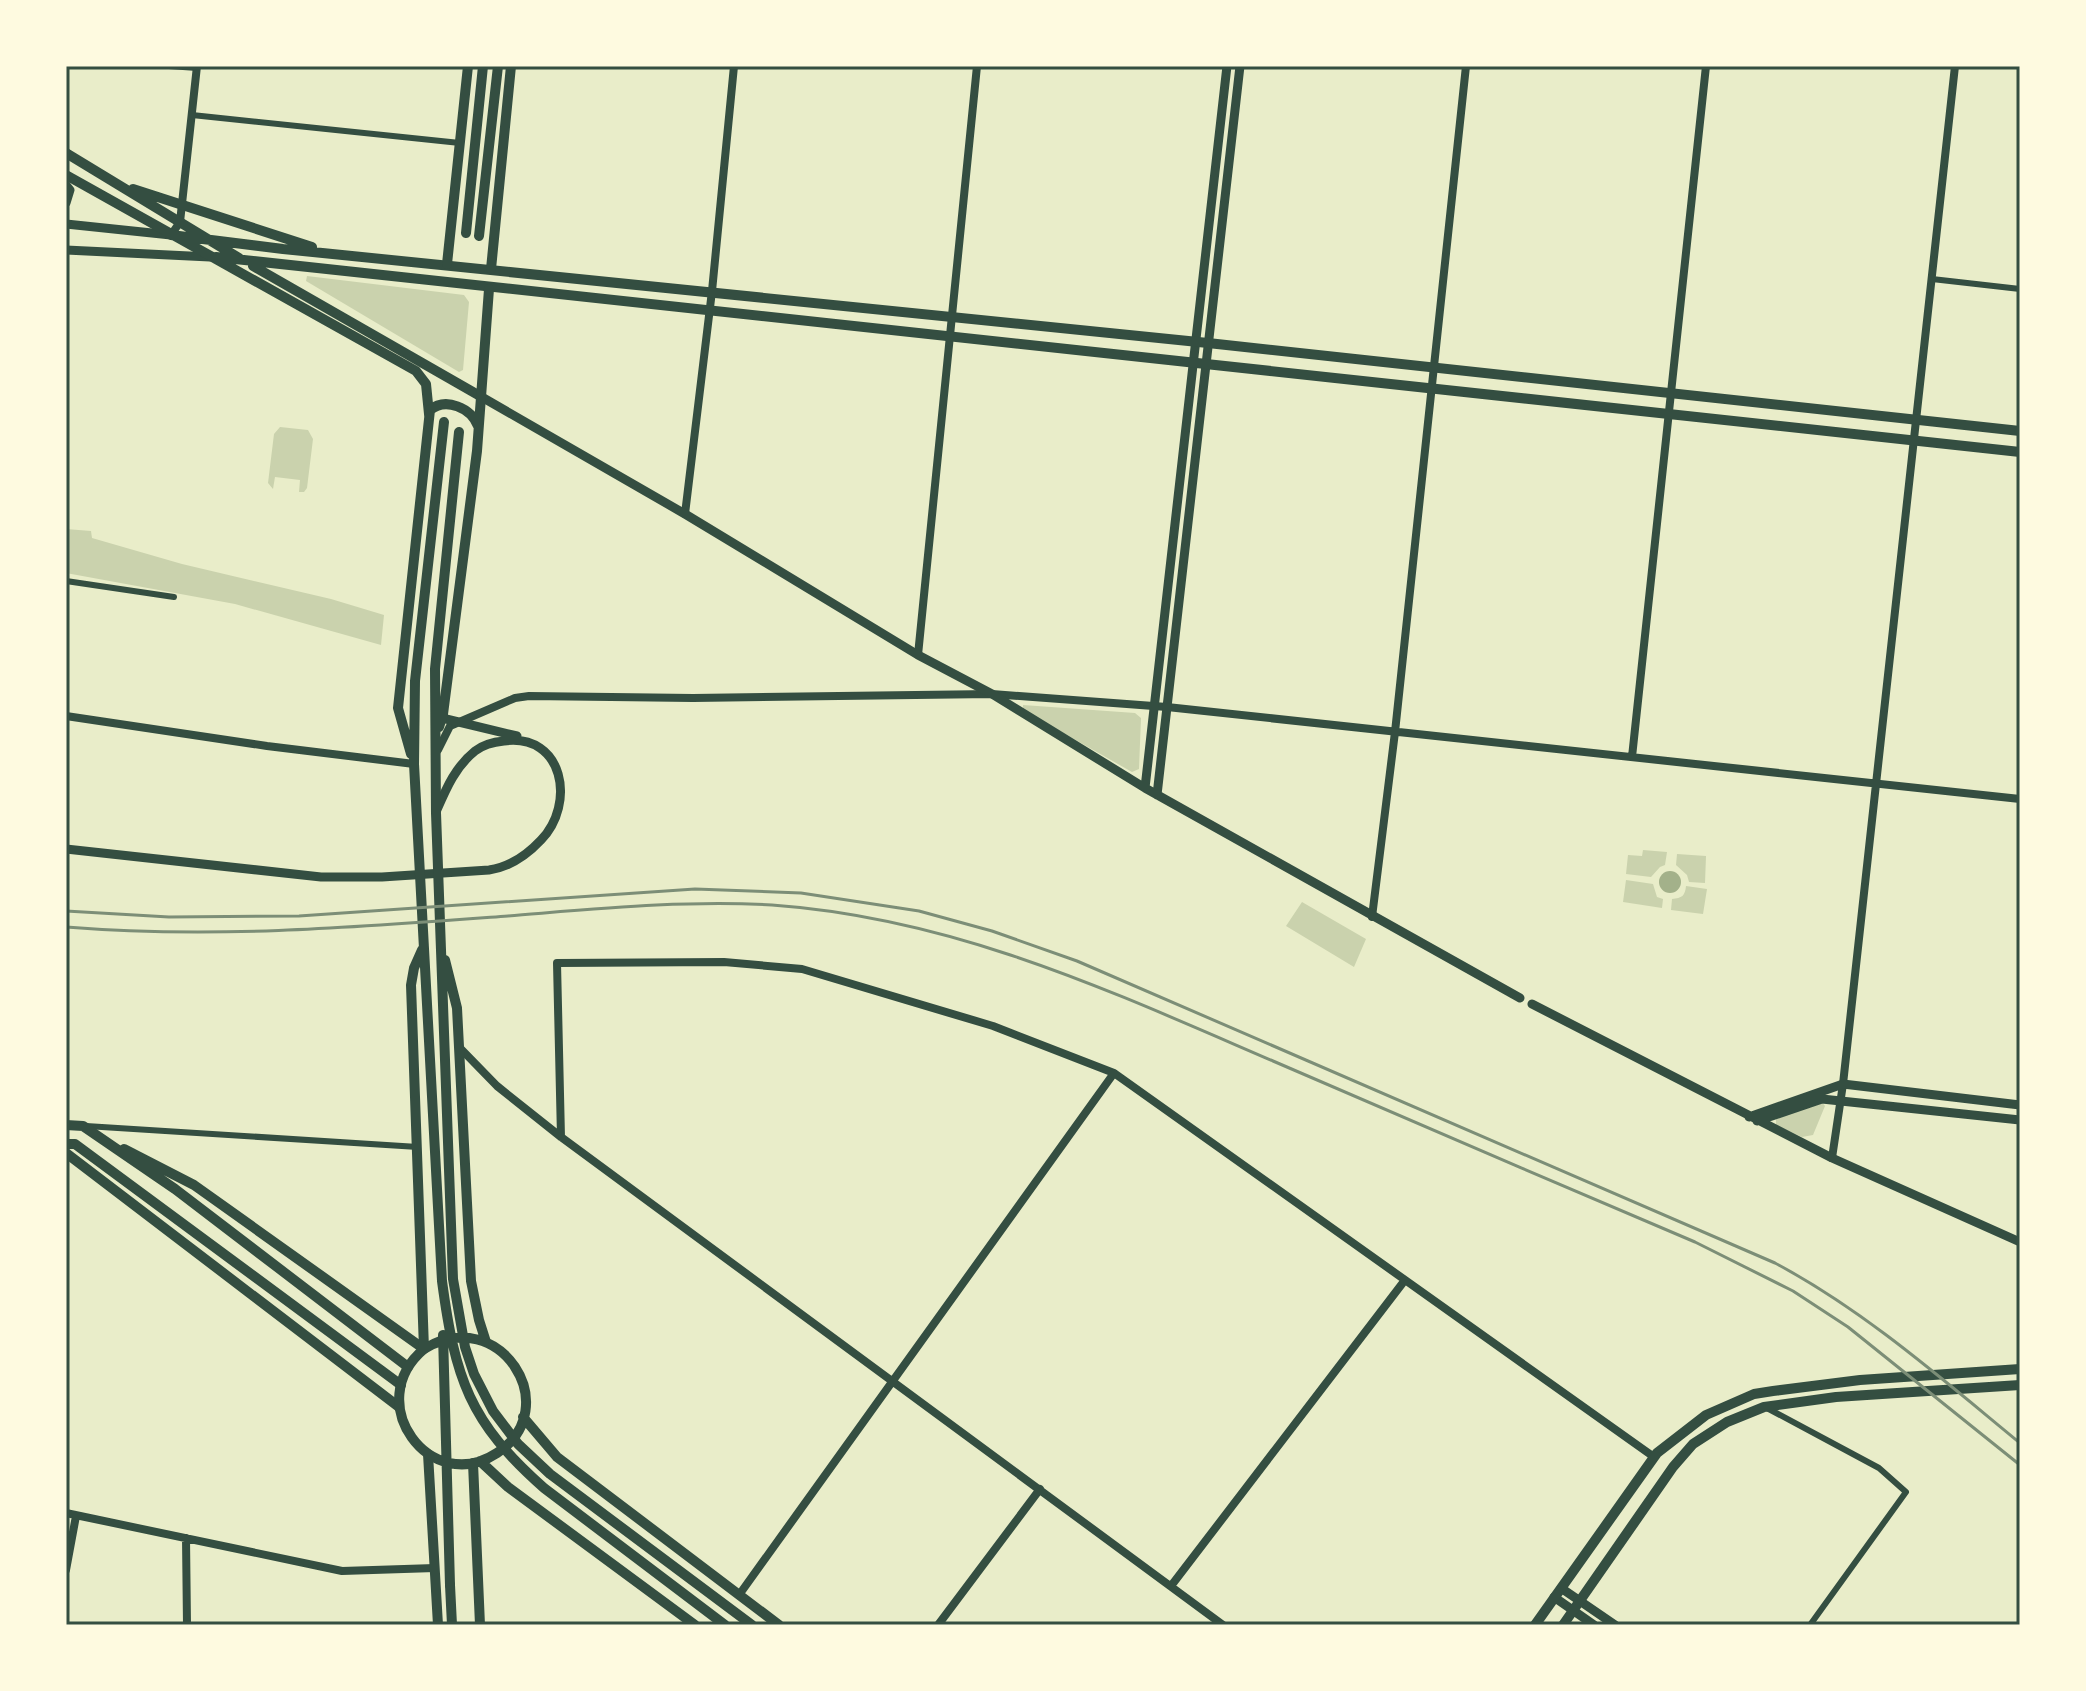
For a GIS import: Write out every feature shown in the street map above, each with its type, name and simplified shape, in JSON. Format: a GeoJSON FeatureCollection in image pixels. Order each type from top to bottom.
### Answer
{"type":"FeatureCollection","features":[{"type":"Feature","properties":{"kind":"main road"},"geometry":{"type":"LineString","coordinates":[[447,264],[468,66]]}},
{"type":"Feature","properties":{"kind":"main road"},"geometry":{"type":"LineString","coordinates":[[466,233],[483,66]]}},
{"type":"Feature","properties":{"kind":"main road"},"geometry":{"type":"LineString","coordinates":[[479,236],[498,66]]}},
{"type":"Feature","properties":{"kind":"main road"},"geometry":{"type":"LineString","coordinates":[[491,269],[511,66]]}},
{"type":"Feature","properties":{"kind":"main road"},"geometry":{"type":"LineString","coordinates":[[1145,788],[1227,66]]}},
{"type":"Feature","properties":{"kind":"main road"},"geometry":{"type":"LineString","coordinates":[[1157,795],[1240,66]]}},
{"type":"Feature","properties":{"kind":"main road"},"geometry":{"type":"LineString","coordinates":[[66,153],[204,238],[685,514],[918,655],[992,694],[1157,795],[1520,998]]}},
{"type":"Feature","properties":{"kind":"main road"},"geometry":{"type":"LineString","coordinates":[[66,175],[416,371],[426,384],[429,414],[398,708],[414,764]]}},
{"type":"Feature","properties":{"kind":"main road"},"geometry":{"type":"LineString","coordinates":[[116,183],[329,253]]}},
{"type":"Feature","properties":{"kind":"main road"},"geometry":{"type":"LineString","coordinates":[[66,185],[70,190],[66,203]]}},
{"type":"Feature","properties":{"kind":"main road"},"geometry":{"type":"LineString","coordinates":[[66,224],[2020,431]]}},
{"type":"Feature","properties":{"kind":"main road"},"geometry":{"type":"LineString","coordinates":[[66,250],[216,257],[489,289],[948,335],[2020,452]]}},
{"type":"Feature","properties":{"kind":"main road"},"geometry":{"type":"LineString","coordinates":[[435,741],[442,718],[477,451],[489,289]]}},
{"type":"Feature","properties":{"kind":"main road"},"geometry":{"type":"LineString","coordinates":[[429,414],[433,406],[451,405],[468,412],[478,426]]}},
{"type":"Feature","properties":{"kind":"main road"},"geometry":{"type":"LineString","coordinates":[[444,422],[415,681],[414,764],[442,1281],[452,1625]]}},
{"type":"Feature","properties":{"kind":"main road"},"geometry":{"type":"LineString","coordinates":[[459,432],[435,669],[435,758],[453,1279],[465,1347],[474,1374],[493,1411],[530,1458],[752,1625]]}},
{"type":"Feature","properties":{"kind":"main road"},"geometry":{"type":"LineString","coordinates":[[66,855],[287,878],[386,883],[485,876],[507,871],[533,856],[559,825],[568,796],[566,777],[551,752],[530,739],[442,718]]}},
{"type":"Feature","properties":{"kind":"main road"},"geometry":{"type":"LineString","coordinates":[[66,849],[321,877],[382,877],[500,868],[523,857],[551,829],[560,808],[562,784],[543,752],[525,742],[496,742],[477,749],[448,783],[436,813]]}},
{"type":"Feature","properties":{"kind":"main road"},"geometry":{"type":"LineString","coordinates":[[440,943],[455,998],[471,1281],[486,1342]]}},
{"type":"Feature","properties":{"kind":"main road"},"geometry":{"type":"LineString","coordinates":[[424,945],[414,968],[411,985],[424,1349]]}},
{"type":"Feature","properties":{"kind":"main road"},"geometry":{"type":"LineString","coordinates":[[1532,1004],[1832,1158],[2020,1242]]}},
{"type":"Feature","properties":{"kind":"main road"},"geometry":{"type":"LineString","coordinates":[[1753,1119],[1843,1084],[2020,1105]]}},
{"type":"Feature","properties":{"kind":"main road"},"geometry":{"type":"LineString","coordinates":[[1753,1119],[1822,1099],[2020,1120]]}},
{"type":"Feature","properties":{"kind":"main road"},"geometry":{"type":"LineString","coordinates":[[66,1125],[83,1126],[175,1189],[408,1367]]}},
{"type":"Feature","properties":{"kind":"main road"},"geometry":{"type":"LineString","coordinates":[[99,1138],[146,1158],[194,1185],[424,1349]]}},
{"type":"Feature","properties":{"kind":"main road"},"geometry":{"type":"LineString","coordinates":[[71,1144],[401,1385]]}},
{"type":"Feature","properties":{"kind":"main road"},"geometry":{"type":"LineString","coordinates":[[66,1153],[399,1407]]}},
{"type":"Feature","properties":{"kind":"main road"},"geometry":{"type":"LineString","coordinates":[[442,1281],[450,1339],[461,1379],[495,1441],[544,1488],[725,1625]]}},
{"type":"Feature","properties":{"kind":"main road"},"geometry":{"type":"LineString","coordinates":[[454,1337],[486,1342],[503,1352],[517,1368],[525,1397],[523,1417],[516,1434],[504,1448],[477,1462],[450,1463],[428,1454],[405,1429],[399,1407],[401,1385],[408,1367],[424,1349],[454,1337]]}},
{"type":"Feature","properties":{"kind":"main road"},"geometry":{"type":"LineString","coordinates":[[1535,1625],[1656,1455],[1706,1415],[1754,1394],[1860,1380],[2020,1369]]}},
{"type":"Feature","properties":{"kind":"main road"},"geometry":{"type":"LineString","coordinates":[[1563,1625],[1673,1467],[1693,1444],[1727,1422],[1764,1407],[1836,1397],[2020,1385]]}},
{"type":"Feature","properties":{"kind":"main road"},"geometry":{"type":"LineString","coordinates":[[523,1417],[557,1457],[779,1625]]}},
{"type":"Feature","properties":{"kind":"main road"},"geometry":{"type":"LineString","coordinates":[[428,1454],[438,1625]]}},
{"type":"Feature","properties":{"kind":"main road"},"geometry":{"type":"LineString","coordinates":[[477,1462],[480,1625]]}},
{"type":"Feature","properties":{"kind":"main road"},"geometry":{"type":"LineString","coordinates":[[477,1462],[695,1625]]}},
{"type":"Feature","properties":{"kind":"main road"},"geometry":{"type":"LineString","coordinates":[[1558,1593],[1615,1625]]}},
{"type":"Feature","properties":{"kind":"main road"},"geometry":{"type":"LineString","coordinates":[[1577,1606],[1594,1625]]}},
{"type":"Feature","properties":{"kind":"street"},"geometry":{"type":"LineString","coordinates":[[169,66],[197,67],[180,222],[171,235]]}},
{"type":"Feature","properties":{"kind":"street"},"geometry":{"type":"LineString","coordinates":[[685,514],[710,310],[734,66]]}},
{"type":"Feature","properties":{"kind":"street"},"geometry":{"type":"LineString","coordinates":[[918,655],[977,66]]}},
{"type":"Feature","properties":{"kind":"street"},"geometry":{"type":"LineString","coordinates":[[1372,917],[1395,732],[1466,66]]}},
{"type":"Feature","properties":{"kind":"street"},"geometry":{"type":"LineString","coordinates":[[1632,757],[1706,66]]}},
{"type":"Feature","properties":{"kind":"street"},"geometry":{"type":"LineString","coordinates":[[1832,1158],[1877,783],[1955,66]]}},
{"type":"Feature","properties":{"kind":"street"},"geometry":{"type":"LineString","coordinates":[[192,115],[460,143]]}},
{"type":"Feature","properties":{"kind":"street"},"geometry":{"type":"LineString","coordinates":[[1932,279],[2020,289]]}},
{"type":"Feature","properties":{"kind":"street"},"geometry":{"type":"LineString","coordinates":[[66,581],[174,597]]}},
{"type":"Feature","properties":{"kind":"street"},"geometry":{"type":"LineString","coordinates":[[435,758],[443,736],[456,722],[515,698],[529,696],[693,698],[992,694],[1167,707],[2020,799]]}},
{"type":"Feature","properties":{"kind":"street"},"geometry":{"type":"LineString","coordinates":[[66,716],[414,764]]}},
{"type":"Feature","properties":{"kind":"street"},"geometry":{"type":"LineString","coordinates":[[561,1137],[557,963],[724,962],[802,969],[993,1026],[1114,1073],[1656,1455]]}},
{"type":"Feature","properties":{"kind":"street"},"geometry":{"type":"LineString","coordinates":[[458,1046],[497,1086],[561,1137],[1223,1625]]}},
{"type":"Feature","properties":{"kind":"street"},"geometry":{"type":"LineString","coordinates":[[739,1595],[1114,1073]]}},
{"type":"Feature","properties":{"kind":"street"},"geometry":{"type":"LineString","coordinates":[[83,1126],[418,1147]]}},
{"type":"Feature","properties":{"kind":"street"},"geometry":{"type":"LineString","coordinates":[[1171,1586],[1405,1280]]}},
{"type":"Feature","properties":{"kind":"street"},"geometry":{"type":"LineString","coordinates":[[1764,1407],[1879,1468],[1906,1492],[1810,1625]]}},
{"type":"Feature","properties":{"kind":"street"},"geometry":{"type":"LineString","coordinates":[[938,1625],[1040,1489]]}},
{"type":"Feature","properties":{"kind":"street"},"geometry":{"type":"LineString","coordinates":[[66,1513],[342,1571],[435,1568]]}},
{"type":"Feature","properties":{"kind":"street"},"geometry":{"type":"LineString","coordinates":[[66,1570],[76,1516]]}},
{"type":"Feature","properties":{"kind":"street"},"geometry":{"type":"LineString","coordinates":[[186,1538],[187,1625]]}},
{"type":"Feature","properties":{"kind":"shaded area"},"geometry":{"type":"Polygon","coordinates":[[[307,276],[464,295],[469,302],[463,370],[459,372],[306,281],[307,276]]]}},
{"type":"Feature","properties":{"kind":"shaded area"},"geometry":{"type":"Polygon","coordinates":[[[280,427],[308,430],[313,439],[304,492],[299,492],[300,480],[275,477],[273,489],[268,483],[274,434],[280,427]]]}},
{"type":"Feature","properties":{"kind":"shaded area"},"geometry":{"type":"Polygon","coordinates":[[[66,529],[91,531],[92,538],[182,564],[331,599],[384,615],[381,645],[235,604],[66,573],[66,529]]]}},
{"type":"Feature","properties":{"kind":"shaded area"},"geometry":{"type":"Polygon","coordinates":[[[1023,705],[1135,713],[1141,718],[1139,769],[1132,772],[1023,710],[1023,705]]]}},
{"type":"Feature","properties":{"kind":"shaded area"},"geometry":{"type":"Polygon","coordinates":[[[1643,850],[1667,852],[1665,865],[1651,877],[1626,874],[1628,855],[1642,856],[1643,850]]]}},
{"type":"Feature","properties":{"kind":"shaded area"},"geometry":{"type":"Polygon","coordinates":[[[1677,854],[1706,856],[1705,883],[1689,882],[1687,875],[1676,865],[1677,854]]]}},
{"type":"Feature","properties":{"kind":"shaded area"},"geometry":{"type":"Polygon","coordinates":[[[1670,871],[1678,874],[1681,882],[1678,890],[1670,893],[1662,890],[1659,882],[1662,874],[1670,871]]]}},
{"type":"Feature","properties":{"kind":"shaded area"},"geometry":{"type":"Polygon","coordinates":[[[1626,880],[1653,884],[1657,897],[1663,899],[1662,908],[1623,902],[1626,880]]]}},
{"type":"Feature","properties":{"kind":"shaded area"},"geometry":{"type":"Polygon","coordinates":[[[1686,886],[1707,889],[1703,914],[1671,910],[1672,899],[1682,896],[1686,886]]]}},
{"type":"Feature","properties":{"kind":"shaded area"},"geometry":{"type":"Polygon","coordinates":[[[1302,902],[1366,939],[1354,967],[1286,926],[1302,902]]]}},
{"type":"Feature","properties":{"kind":"shaded area"},"geometry":{"type":"Polygon","coordinates":[[[1822,1102],[1825,1106],[1813,1135],[1802,1137],[1776,1125],[1776,1119],[1822,1102]]]}},
{"type":"Feature","properties":{"kind":"railway"},"geometry":{"type":"LineString","coordinates":[[66,911],[169,917],[299,916],[695,889],[801,893],[919,911],[992,931],[1077,961],[1775,1263],[1872,1324],[2020,1443]]}},
{"type":"Feature","properties":{"kind":"railway"},"geometry":{"type":"LineString","coordinates":[[66,927],[232,932],[398,924],[640,906],[739,904],[839,913],[967,941],[1029,961],[1151,1008],[1695,1242],[1793,1291],[1848,1327],[2020,1465]]}}]}
